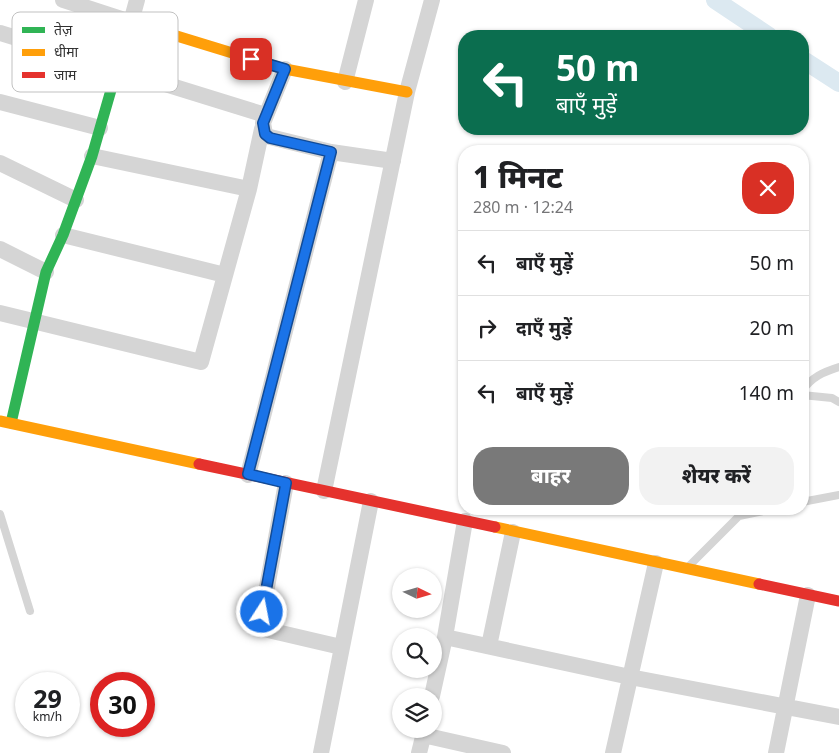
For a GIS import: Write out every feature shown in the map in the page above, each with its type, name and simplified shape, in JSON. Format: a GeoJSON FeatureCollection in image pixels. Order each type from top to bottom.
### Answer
{"type":"FeatureCollection","features":[{"type":"Feature","properties":{"kind":"street"},"geometry":{"type":"LineString","coordinates":[[62,0],[100,12]]}},
{"type":"Feature","properties":{"kind":"street"},"geometry":{"type":"LineString","coordinates":[[345,82],[366,0]]}},
{"type":"Feature","properties":{"kind":"street"},"geometry":{"type":"LineString","coordinates":[[324,491],[407,92],[432,0]]}},
{"type":"Feature","properties":{"kind":"street"},"geometry":{"type":"LineString","coordinates":[[0,33],[12,37]]}},
{"type":"Feature","properties":{"kind":"street"},"geometry":{"type":"LineString","coordinates":[[178,36],[285,69],[345,82],[407,92]]}},
{"type":"Feature","properties":{"kind":"street"},"geometry":{"type":"LineString","coordinates":[[0,313],[201,362],[249,189],[264,122],[285,69]]}},
{"type":"Feature","properties":{"kind":"street"},"geometry":{"type":"LineString","coordinates":[[178,90],[264,122],[270,138],[331,152],[393,161]]}},
{"type":"Feature","properties":{"kind":"street"},"geometry":{"type":"LineString","coordinates":[[109,92],[92,156],[63,235],[46,272],[6,422],[839,601]]}},
{"type":"Feature","properties":{"kind":"street"},"geometry":{"type":"LineString","coordinates":[[0,102],[100,128]]}},
{"type":"Feature","properties":{"kind":"street"},"geometry":{"type":"LineString","coordinates":[[248,474],[331,152]]}},
{"type":"Feature","properties":{"kind":"street"},"geometry":{"type":"LineString","coordinates":[[92,156],[249,189]]}},
{"type":"Feature","properties":{"kind":"street"},"geometry":{"type":"LineString","coordinates":[[0,163],[76,200]]}},
{"type":"Feature","properties":{"kind":"street"},"geometry":{"type":"LineString","coordinates":[[63,235],[225,274]]}},
{"type":"Feature","properties":{"kind":"street"},"geometry":{"type":"LineString","coordinates":[[0,249],[46,272]]}},
{"type":"Feature","properties":{"kind":"street"},"geometry":{"type":"LineString","coordinates":[[286,483],[261,620],[268,630],[341,647]]}},
{"type":"Feature","properties":{"kind":"street"},"geometry":{"type":"LineString","coordinates":[[321,753],[372,501]]}},
{"type":"Feature","properties":{"kind":"street"},"geometry":{"type":"LineString","coordinates":[[434,688],[445,637],[465,521]]}},
{"type":"Feature","properties":{"kind":"street"},"geometry":{"type":"LineString","coordinates":[[489,646],[513,532]]}},
{"type":"Feature","properties":{"kind":"street"},"geometry":{"type":"LineString","coordinates":[[613,753],[656,563]]}},
{"type":"Feature","properties":{"kind":"street"},"geometry":{"type":"LineString","coordinates":[[776,753],[808,595]]}},
{"type":"Feature","properties":{"kind":"street"},"geometry":{"type":"LineString","coordinates":[[445,637],[630,676],[839,716]]}},
{"type":"Feature","properties":{"kind":"street"},"geometry":{"type":"LineString","coordinates":[[442,737],[504,753]]}},
{"type":"Feature","properties":{"kind":"street"},"geometry":{"type":"LineString","coordinates":[[419,753],[423,738]]}},
{"type":"Feature","properties":{"kind":"lane"},"geometry":{"type":"LineString","coordinates":[[809,381],[821,373],[839,367]]}},
{"type":"Feature","properties":{"kind":"lane"},"geometry":{"type":"LineString","coordinates":[[809,394],[832,398],[839,402]]}},
{"type":"Feature","properties":{"kind":"lane"},"geometry":{"type":"LineString","coordinates":[[809,500],[839,494]]}},
{"type":"Feature","properties":{"kind":"lane"},"geometry":{"type":"LineString","coordinates":[[0,514],[30,611]]}},
{"type":"Feature","properties":{"kind":"lane"},"geometry":{"type":"LineString","coordinates":[[685,569],[738,515]]}},
{"type":"Feature","properties":{"kind":"waterway"},"geometry":{"type":"LineString","coordinates":[[715,0],[760,30]]}},
{"type":"Feature","properties":{"kind":"waterway"},"geometry":{"type":"LineString","coordinates":[[809,64],[839,83]]}},
{"type":"Feature","properties":{"kind":"traffic: fast"},"geometry":{"type":"LineString","coordinates":[[11,423],[46,272],[63,235],[92,156],[110,92]]}},
{"type":"Feature","properties":{"kind":"traffic: slow"},"geometry":{"type":"LineString","coordinates":[[178,36],[285,69],[407,92]]}},
{"type":"Feature","properties":{"kind":"traffic: slow"},"geometry":{"type":"LineString","coordinates":[[0,421],[199,464]]}},
{"type":"Feature","properties":{"kind":"traffic: slow"},"geometry":{"type":"LineString","coordinates":[[495,527],[759,584]]}},
{"type":"Feature","properties":{"kind":"traffic: jam"},"geometry":{"type":"LineString","coordinates":[[199,464],[495,527]]}},
{"type":"Feature","properties":{"kind":"traffic: jam"},"geometry":{"type":"LineString","coordinates":[[759,584],[839,601]]}},
{"type":"Feature","properties":{"kind":"route"},"geometry":{"type":"LineString","coordinates":[[251,59],[285,69],[263,123],[262,129],[265,134],[270,138],[331,152],[248,474],[286,483],[262,612]]}}]}
